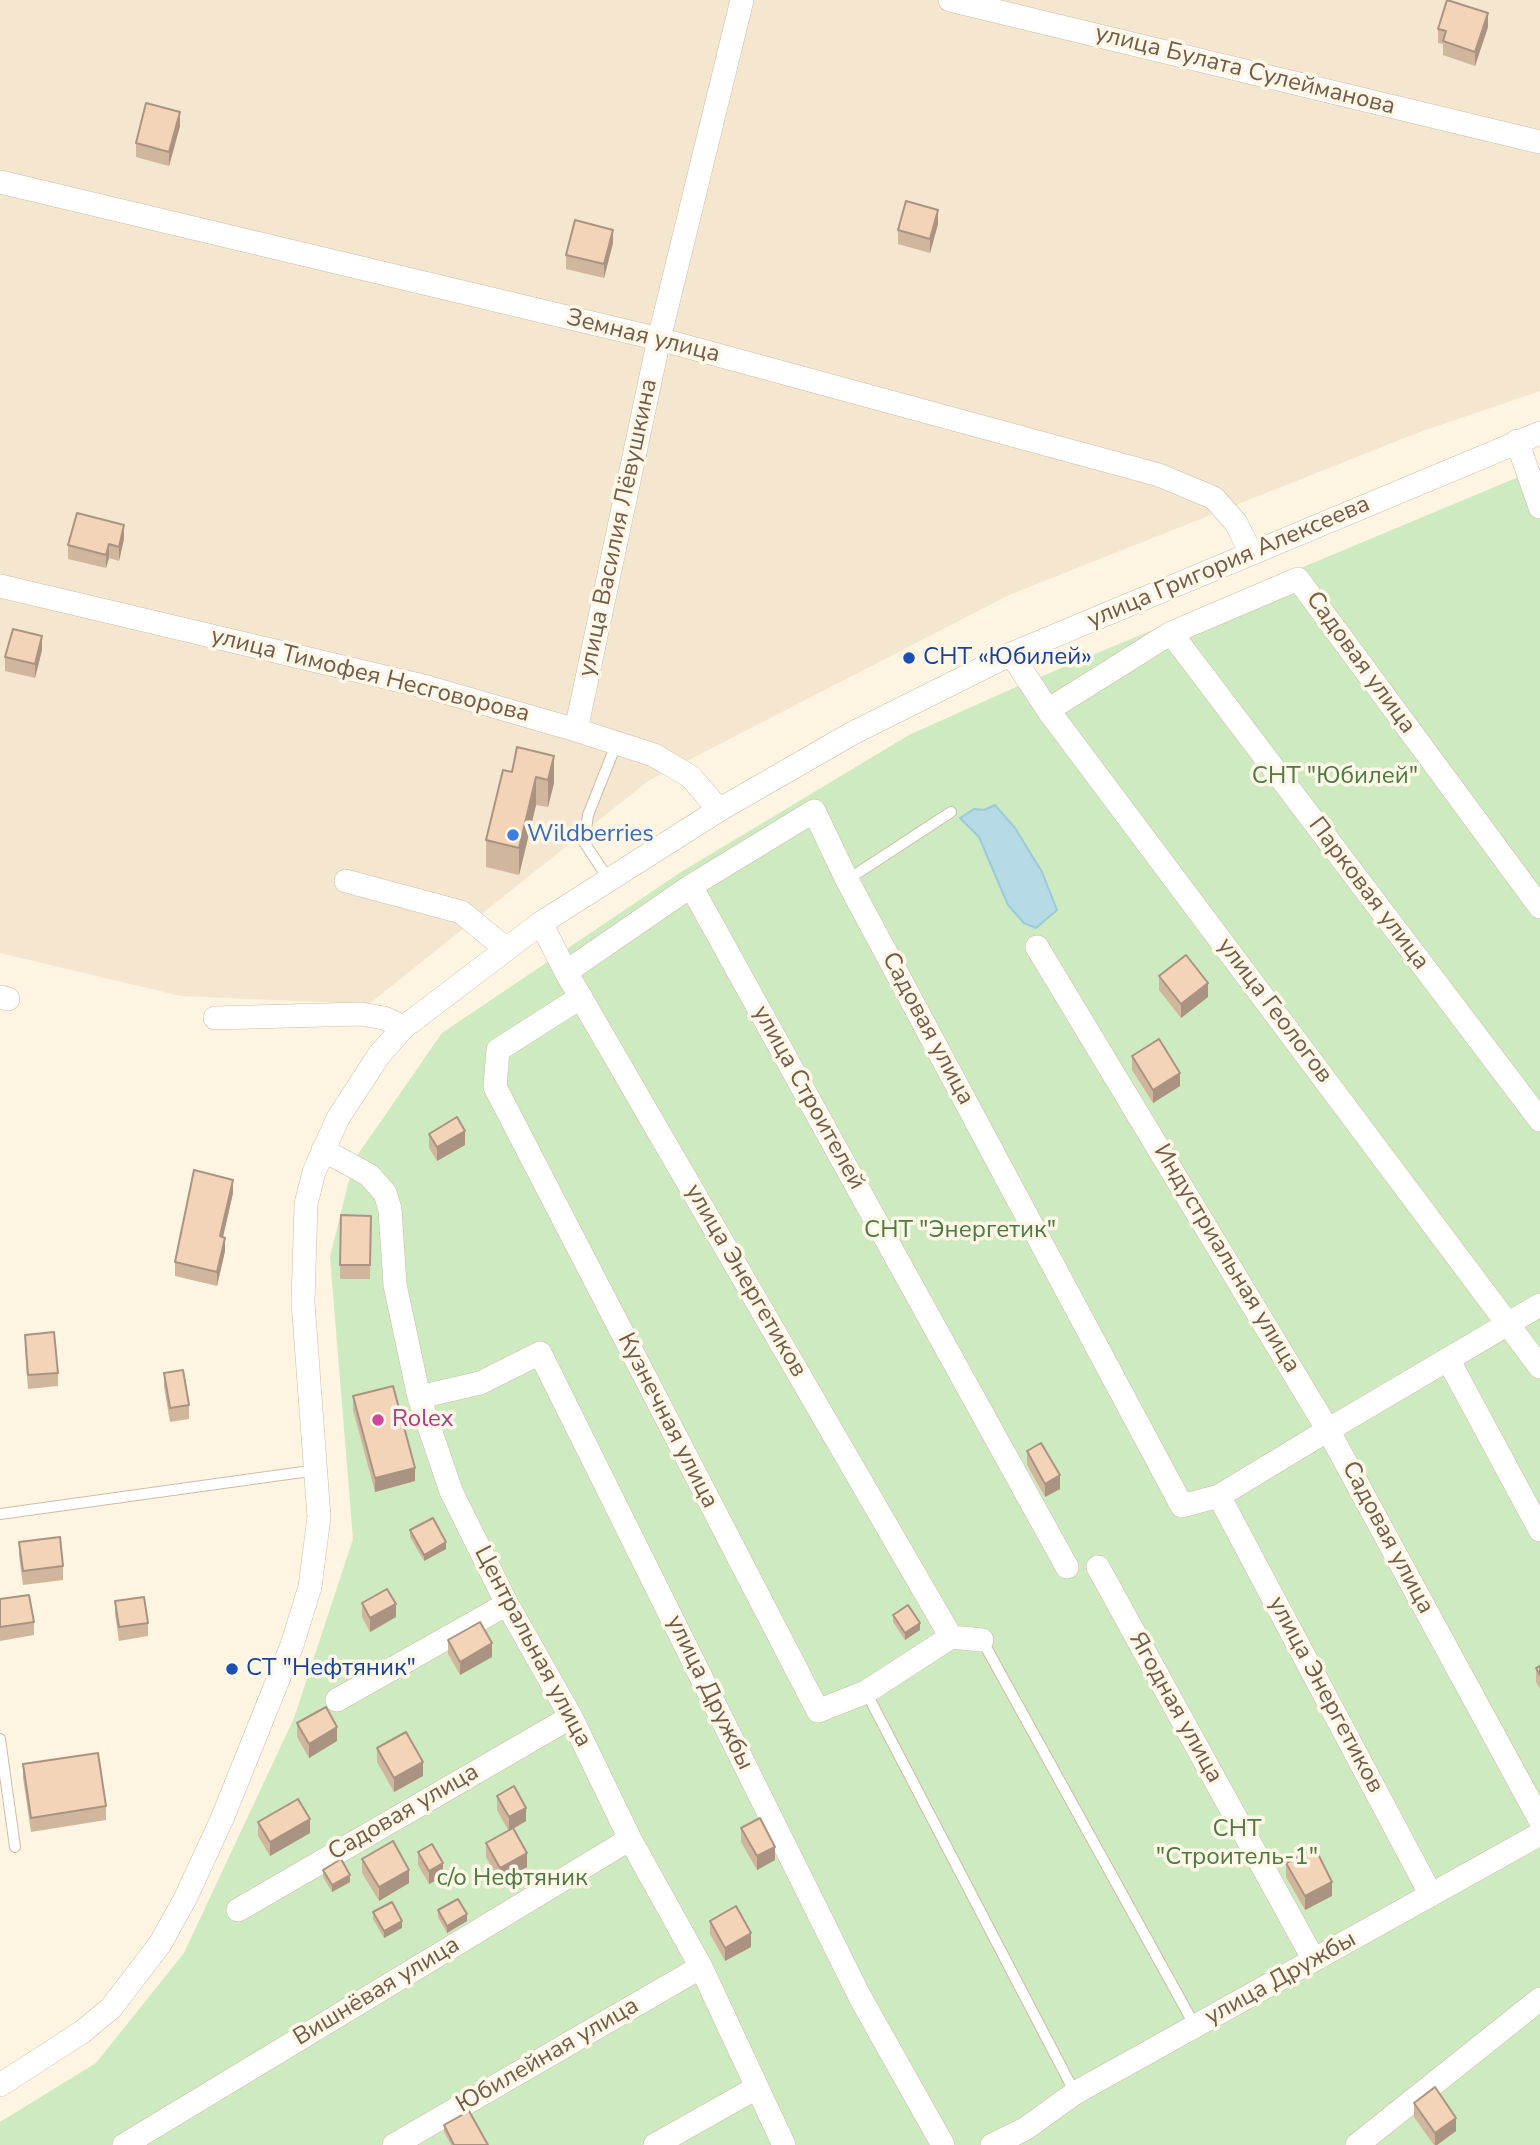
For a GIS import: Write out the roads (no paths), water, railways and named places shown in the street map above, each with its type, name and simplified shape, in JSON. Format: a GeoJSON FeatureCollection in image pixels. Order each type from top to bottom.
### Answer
{"type":"FeatureCollection","features":[{"type":"Feature","properties":{"kind":"street","name":"улица Василия Лёвушкина"},"geometry":{"type":"LineString","coordinates":[[576,730],[659,339],[742,0]]}},
{"type":"Feature","properties":{"kind":"street","name":"улица Булата Сулейманова"},"geometry":{"type":"LineString","coordinates":[[950,0],[1540,142]]}},
{"type":"Feature","properties":{"kind":"street","name":"Земная улица"},"geometry":{"type":"LineString","coordinates":[[0,182],[659,339],[1189,485],[1214,499],[1236,523],[1251,553]]}},
{"type":"Feature","properties":{"kind":"street","name":"улица Григория Алексеева"},"geometry":{"type":"LineString","coordinates":[[0,2085],[82,2032],[111,2008],[160,1944],[185,1899],[261,1723],[303,1610],[317,1548],[317,1470],[302,1265],[306,1204],[323,1150],[338,1118],[372,1066],[404,1027],[541,923],[719,810],[851,734],[1012,654],[1540,433]]}},
{"type":"Feature","properties":{"kind":"street"},"geometry":{"type":"LineString","coordinates":[[1517,441],[1540,507]]}},
{"type":"Feature","properties":{"kind":"street","name":"Садовая улица"},"geometry":{"type":"LineString","coordinates":[[1048,709],[1171,633],[1298,579],[1540,907]]}},
{"type":"Feature","properties":{"kind":"street","name":"улица Тимофея Несговорова"},"geometry":{"type":"LineString","coordinates":[[0,586],[427,687],[576,730],[654,755],[691,777],[719,810]]}},
{"type":"Feature","properties":{"kind":"street","name":"Парковая улица"},"geometry":{"type":"LineString","coordinates":[[1171,633],[1540,1120]]}},
{"type":"Feature","properties":{"kind":"street","name":"улица Геологов"},"geometry":{"type":"LineString","coordinates":[[1012,654],[1048,709],[1505,1327],[1540,1367]]}},
{"type":"Feature","properties":{"kind":"street","name":"Садовая улица"},"geometry":{"type":"LineString","coordinates":[[566,972],[691,886],[814,811],[847,880],[1182,1506],[1219,1496]]}},
{"type":"Feature","properties":{"kind":"street"},"geometry":{"type":"LineString","coordinates":[[345,881],[461,912],[505,948]]}},
{"type":"Feature","properties":{"kind":"street","name":"улица Строителей"},"geometry":{"type":"LineString","coordinates":[[691,886],[1083,1567]]}},
{"type":"Feature","properties":{"kind":"street","name":"улица Энергетиков"},"geometry":{"type":"LineString","coordinates":[[541,923],[566,972],[951,1637]]}},
{"type":"Feature","properties":{"kind":"street","name":"Индустриальная улица"},"geometry":{"type":"LineString","coordinates":[[1037,947],[1328,1430]]}},
{"type":"Feature","properties":{"kind":"street","name":"Кузнечная улица"},"geometry":{"type":"LineString","coordinates":[[581,997],[498,1050],[495,1087],[818,1712],[866,1692],[951,1637]]}},
{"type":"Feature","properties":{"kind":"street"},"geometry":{"type":"LineString","coordinates":[[215,1018],[361,1014],[384,1018],[404,1027]]}},
{"type":"Feature","properties":{"kind":"street","name":"Центральная улица"},"geometry":{"type":"LineString","coordinates":[[323,1150],[369,1175],[385,1193],[390,1209],[395,1285],[419,1396],[451,1491],[507,1604],[571,1717],[630,1839],[701,1967],[784,2145]]}},
{"type":"Feature","properties":{"kind":"street"},"geometry":{"type":"LineString","coordinates":[[1219,1496],[1540,1305]]}},
{"type":"Feature","properties":{"kind":"street","name":"улица Дружбы"},"geometry":{"type":"LineString","coordinates":[[419,1396],[480,1383],[541,1353],[861,1999],[943,2145]]}},
{"type":"Feature","properties":{"kind":"street"},"geometry":{"type":"LineString","coordinates":[[1449,1361],[1540,1530]]}},
{"type":"Feature","properties":{"kind":"street","name":"Садовая улица"},"geometry":{"type":"LineString","coordinates":[[1328,1430],[1540,1820]]}},
{"type":"Feature","properties":{"kind":"street","name":"улица Энергетиков"},"geometry":{"type":"LineString","coordinates":[[1219,1496],[1431,1895]]}},
{"type":"Feature","properties":{"kind":"street","name":"Ягодная улица"},"geometry":{"type":"LineString","coordinates":[[1083,1567],[1314,1961]]}},
{"type":"Feature","properties":{"kind":"street"},"geometry":{"type":"LineString","coordinates":[[337,1700],[507,1604]]}},
{"type":"Feature","properties":{"kind":"street"},"geometry":{"type":"LineString","coordinates":[[951,1637],[982,1640]]}},
{"type":"Feature","properties":{"kind":"street","name":"Садовая улица"},"geometry":{"type":"LineString","coordinates":[[238,1910],[571,1717]]}},
{"type":"Feature","properties":{"kind":"street","name":"улица Дружбы"},"geometry":{"type":"LineString","coordinates":[[992,2145],[1030,2137],[1075,2094],[1540,1835]]}},
{"type":"Feature","properties":{"kind":"street","name":"Вишнёвая улица"},"geometry":{"type":"LineString","coordinates":[[124,2145],[630,1839]]}},
{"type":"Feature","properties":{"kind":"street","name":"Юбилейная улица"},"geometry":{"type":"LineString","coordinates":[[394,2145],[701,1967]]}},
{"type":"Feature","properties":{"kind":"street"},"geometry":{"type":"LineString","coordinates":[[1357,2145],[1540,1999]]}},
{"type":"Feature","properties":{"kind":"street"},"geometry":{"type":"LineString","coordinates":[[655,2145],[757,2088]]}},
{"type":"Feature","properties":{"kind":"lane"},"geometry":{"type":"LineString","coordinates":[[609,880],[584,842],[588,815],[617,743]]}},
{"type":"Feature","properties":{"kind":"lane"},"geometry":{"type":"LineString","coordinates":[[847,880],[951,812]]}},
{"type":"Feature","properties":{"kind":"lane"},"geometry":{"type":"LineString","coordinates":[[0,1514],[317,1470]]}},
{"type":"Feature","properties":{"kind":"lane"},"geometry":{"type":"LineString","coordinates":[[982,1640],[1195,2026]]}},
{"type":"Feature","properties":{"kind":"lane"},"geometry":{"type":"LineString","coordinates":[[866,1692],[1075,2094]]}},
{"type":"Feature","properties":{"kind":"lane"},"geometry":{"type":"LineString","coordinates":[[0,1739],[15,1847]]}},
{"type":"Feature","properties":{"kind":"water"},"geometry":{"type":"Polygon","coordinates":[[[995,805],[1015,828],[1042,872],[1057,910],[1036,928],[1024,923],[1008,905],[979,837],[960,818],[974,809],[984,810],[995,805]]]}},
{"type":"Feature","properties":{"kind":"place","name":"СНТ «Юбилей»"},"geometry":{"type":"Point","coordinates":[909,658]}},
{"type":"Feature","properties":{"kind":"place","name":"Wildberries"},"geometry":{"type":"Point","coordinates":[513,835]}},
{"type":"Feature","properties":{"kind":"place","name":"Rolex"},"geometry":{"type":"Point","coordinates":[378,1420]}},
{"type":"Feature","properties":{"kind":"place","name":"СТ \"Нефтяник\""},"geometry":{"type":"Point","coordinates":[232,1669]}},
{"type":"Feature","properties":{"kind":"park label","name":"СНТ \"Юбилей\""},"geometry":{"type":"Point","coordinates":[1335,777]}},
{"type":"Feature","properties":{"kind":"park label","name":"СНТ \"Энергетик\""},"geometry":{"type":"Point","coordinates":[960,1231]}},
{"type":"Feature","properties":{"kind":"park label","name":"СНТ \"Строитель-1\""},"geometry":{"type":"Point","coordinates":[1237,1844]}},
{"type":"Feature","properties":{"kind":"park label","name":"с/о Нефтяник"},"geometry":{"type":"Point","coordinates":[512,1879]}}]}
